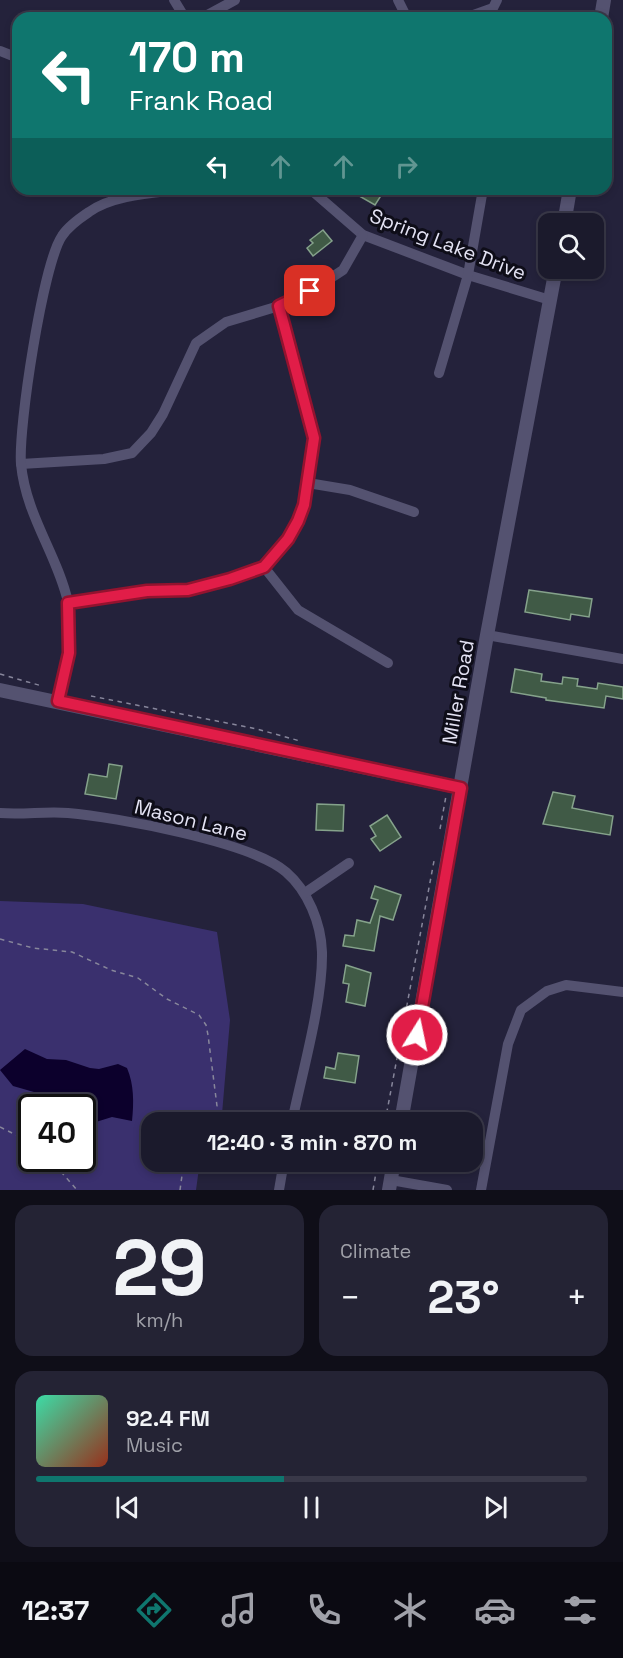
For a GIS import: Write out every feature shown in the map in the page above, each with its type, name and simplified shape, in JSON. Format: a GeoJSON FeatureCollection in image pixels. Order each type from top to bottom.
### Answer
{"type":"FeatureCollection","features":[{"type":"Feature","properties":{"kind":"street"},"geometry":{"type":"LineString","coordinates":[[213,12],[235,0]]}},
{"type":"Feature","properties":{"kind":"street"},"geometry":{"type":"LineString","coordinates":[[482,12],[493,8],[497,0]]}},
{"type":"Feature","properties":{"kind":"street"},"geometry":{"type":"LineString","coordinates":[[59,697],[69,653],[68,603],[51,556],[31,514],[21,464],[22,423],[48,270],[62,236],[90,211],[123,198],[144,195]]}},
{"type":"Feature","properties":{"kind":"street","name":"Spring Lake Drive"},"geometry":{"type":"LineString","coordinates":[[317,195],[363,235],[468,275],[550,300]]}},
{"type":"Feature","properties":{"kind":"street"},"geometry":{"type":"LineString","coordinates":[[439,373],[468,275],[482,195]]}},
{"type":"Feature","properties":{"kind":"street"},"geometry":{"type":"LineString","coordinates":[[566,213],[569,195]]}},
{"type":"Feature","properties":{"kind":"street"},"geometry":{"type":"LineString","coordinates":[[21,464],[104,459],[132,453],[151,433],[163,414],[196,343],[226,322],[279,306],[343,270],[363,235]]}},
{"type":"Feature","properties":{"kind":"street","name":"Miller Road"},"geometry":{"type":"LineString","coordinates":[[403,1112],[487,635],[554,279]]}},
{"type":"Feature","properties":{"kind":"street"},"geometry":{"type":"LineString","coordinates":[[68,603],[147,591],[188,590],[264,567],[298,521],[308,483],[314,438],[279,306]]}},
{"type":"Feature","properties":{"kind":"street"},"geometry":{"type":"LineString","coordinates":[[308,483],[350,490],[414,512]]}},
{"type":"Feature","properties":{"kind":"street"},"geometry":{"type":"LineString","coordinates":[[264,567],[298,610],[388,663]]}},
{"type":"Feature","properties":{"kind":"street"},"geometry":{"type":"LineString","coordinates":[[487,635],[623,660]]}},
{"type":"Feature","properties":{"kind":"street"},"geometry":{"type":"LineString","coordinates":[[0,690],[59,697],[461,788]]}},
{"type":"Feature","properties":{"kind":"street","name":"Mason Lane"},"geometry":{"type":"LineString","coordinates":[[0,813],[66,813],[107,819],[229,845],[255,854],[285,871],[305,893],[317,922],[322,952],[318,996],[294,1112]]}},
{"type":"Feature","properties":{"kind":"street"},"geometry":{"type":"LineString","coordinates":[[305,893],[350,863]]}},
{"type":"Feature","properties":{"kind":"street"},"geometry":{"type":"LineString","coordinates":[[481,1190],[508,1044],[521,1010],[548,991],[566,985],[623,992]]}},
{"type":"Feature","properties":{"kind":"street"},"geometry":{"type":"LineString","coordinates":[[279,1190],[282,1172]]}},
{"type":"Feature","properties":{"kind":"street"},"geometry":{"type":"LineString","coordinates":[[390,1185],[447,1190]]}},
{"type":"Feature","properties":{"kind":"path"},"geometry":{"type":"LineString","coordinates":[[0,674],[59,697]]}},
{"type":"Feature","properties":{"kind":"path"},"geometry":{"type":"LineString","coordinates":[[84,696],[256,729],[306,742]]}},
{"type":"Feature","properties":{"kind":"path"},"geometry":{"type":"LineString","coordinates":[[0,939],[33,948],[60,948],[72,952],[111,970],[138,978],[167,999],[199,1015],[206,1024],[208,1035],[217,1106],[216,1112]]}},
{"type":"Feature","properties":{"kind":"path"},"geometry":{"type":"LineString","coordinates":[[0,1127],[18,1136]]}},
{"type":"Feature","properties":{"kind":"path"},"geometry":{"type":"LineString","coordinates":[[61,1172],[77,1190]]}},
{"type":"Feature","properties":{"kind":"path"},"geometry":{"type":"LineString","coordinates":[[180,1190],[182,1172]]}},
{"type":"Feature","properties":{"kind":"path"},"geometry":{"type":"LineString","coordinates":[[373,1190],[376,1172]]}},
{"type":"Feature","properties":{"kind":"shaded area"},"geometry":{"type":"Polygon","coordinates":[[[0,901],[83,904],[217,932],[230,1020],[222,1112],[141,1112],[141,1172],[198,1172],[196,1190],[0,1190],[0,901]]]}},
{"type":"Feature","properties":{"kind":"shaded area"},"geometry":{"type":"Polygon","coordinates":[[[25,1049],[47,1059],[66,1060],[90,1068],[99,1069],[118,1064],[127,1068],[131,1080],[132,1121],[112,1117],[96,1122],[96,1094],[35,1094],[13,1086],[0,1070],[25,1049]]]}},
{"type":"Feature","properties":{"kind":"building"},"geometry":{"type":"Polygon","coordinates":[[[358,195],[381,195],[375,205],[358,195]]]}},
{"type":"Feature","properties":{"kind":"building"},"geometry":{"type":"Polygon","coordinates":[[[323,230],[332,241],[313,256],[307,248],[313,243],[310,240],[323,230]]]}},
{"type":"Feature","properties":{"kind":"building"},"geometry":{"type":"Polygon","coordinates":[[[529,590],[592,599],[589,617],[571,614],[570,620],[525,612],[529,590]]]}},
{"type":"Feature","properties":{"kind":"building"},"geometry":{"type":"Polygon","coordinates":[[[515,669],[542,674],[541,681],[562,684],[563,677],[578,679],[577,686],[597,689],[598,683],[623,687],[623,699],[606,696],[604,708],[546,700],[546,698],[511,692],[515,669]]]}},
{"type":"Feature","properties":{"kind":"building"},"geometry":{"type":"Polygon","coordinates":[[[109,764],[122,766],[116,799],[85,794],[89,774],[107,777],[109,764]]]}},
{"type":"Feature","properties":{"kind":"building"},"geometry":{"type":"Polygon","coordinates":[[[553,792],[575,796],[572,808],[613,816],[610,835],[543,824],[553,792]]]}},
{"type":"Feature","properties":{"kind":"building"},"geometry":{"type":"Polygon","coordinates":[[[317,804],[344,805],[343,831],[316,830],[317,804]]]}},
{"type":"Feature","properties":{"kind":"building"},"geometry":{"type":"Polygon","coordinates":[[[387,815],[401,837],[380,851],[371,839],[376,836],[370,826],[387,815]]]}},
{"type":"Feature","properties":{"kind":"building"},"geometry":{"type":"Polygon","coordinates":[[[375,886],[401,895],[393,920],[380,916],[374,951],[343,946],[345,935],[354,936],[357,920],[370,923],[378,900],[371,898],[375,886]]]}},
{"type":"Feature","properties":{"kind":"building"},"geometry":{"type":"Polygon","coordinates":[[[346,965],[371,973],[365,1006],[346,1002],[349,984],[343,983],[346,965]]]}},
{"type":"Feature","properties":{"kind":"building"},"geometry":{"type":"Polygon","coordinates":[[[338,1053],[359,1056],[355,1083],[324,1078],[326,1067],[335,1069],[338,1053]]]}},
{"type":"Feature","properties":{"kind":"route"},"geometry":{"type":"LineString","coordinates":[[310,291],[279,306],[314,438],[304,505],[288,539],[264,567],[230,579],[188,590],[147,591],[68,603],[69,653],[58,701],[461,788],[417,1035]]}}]}
